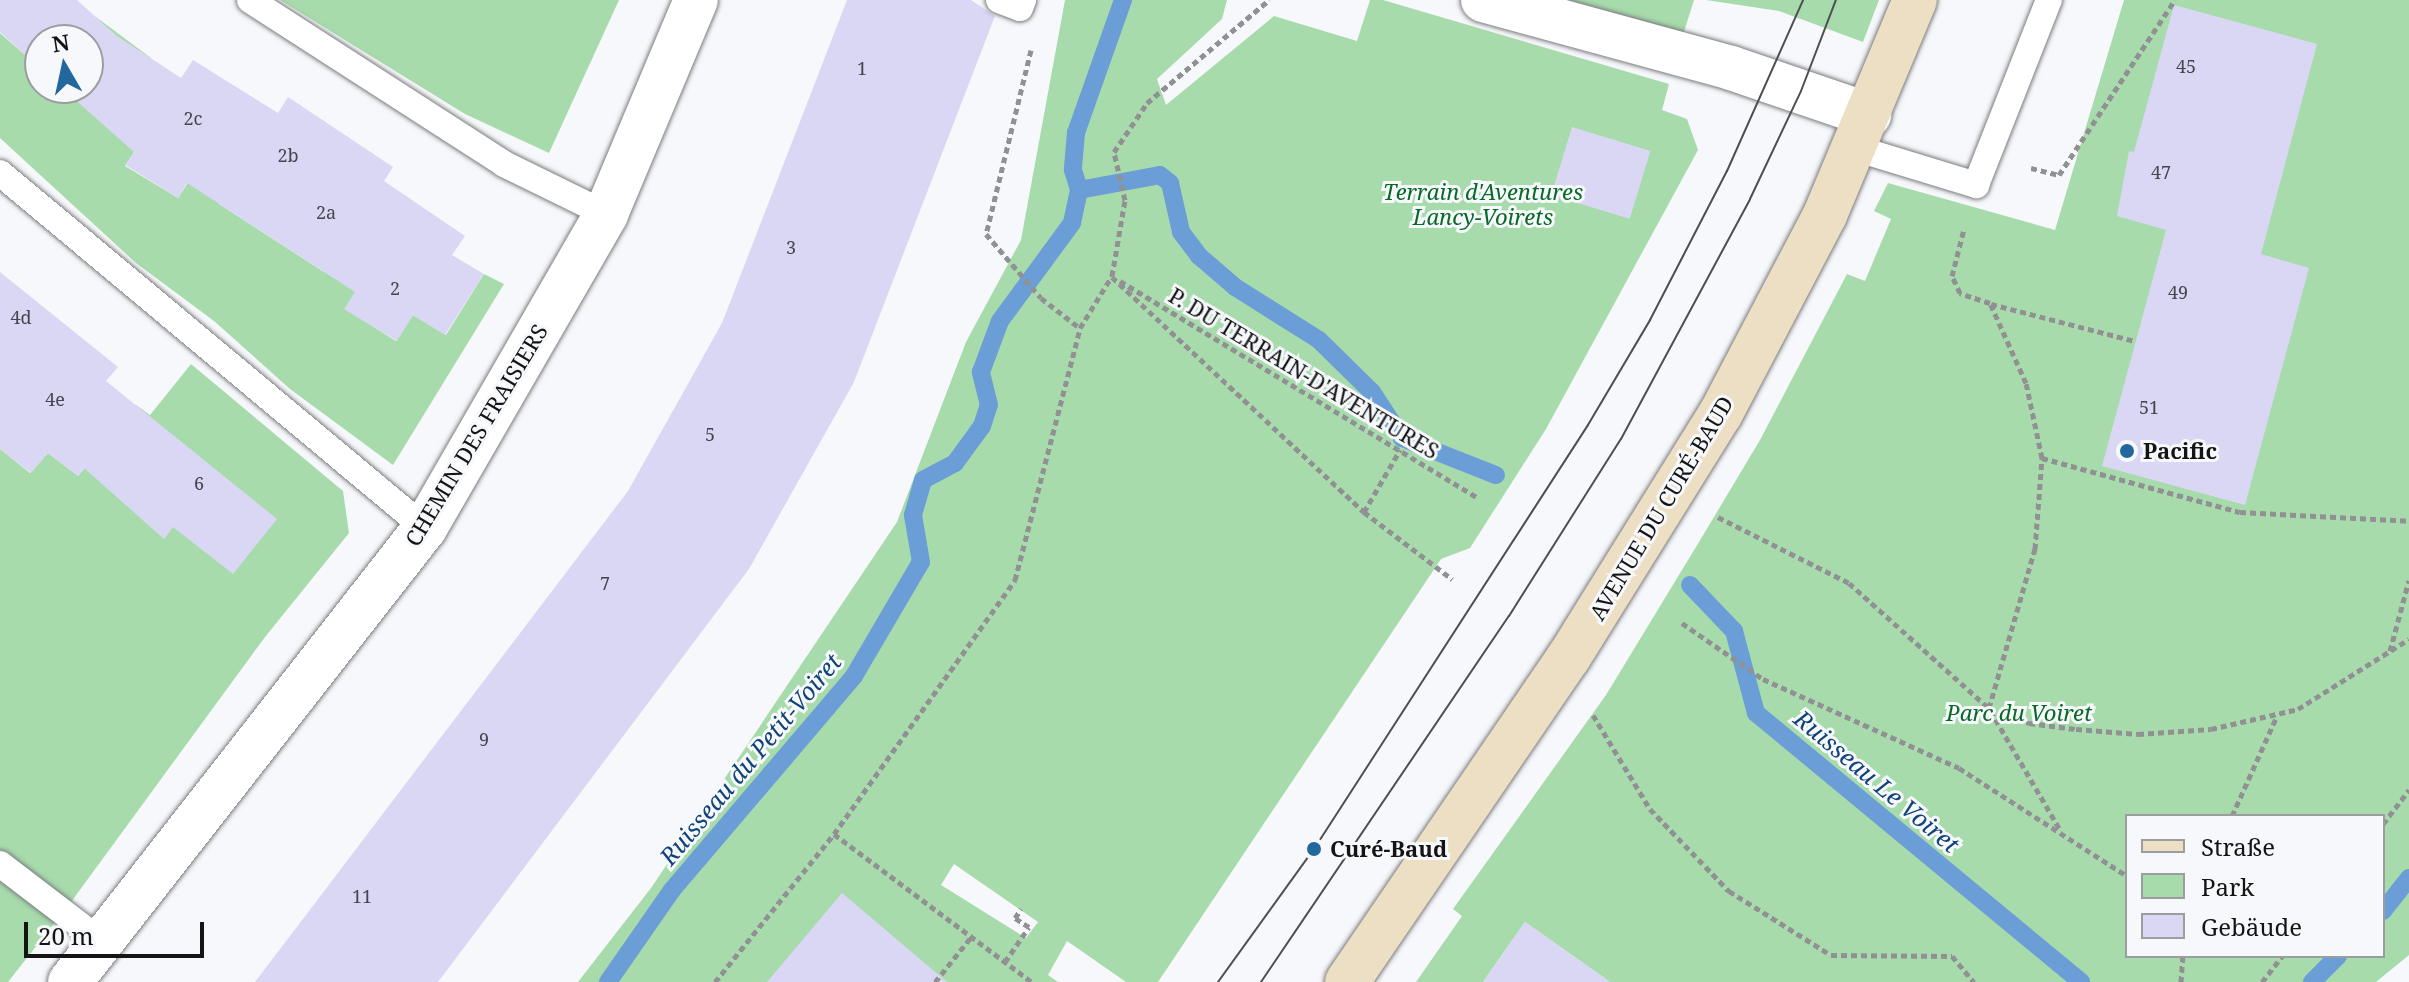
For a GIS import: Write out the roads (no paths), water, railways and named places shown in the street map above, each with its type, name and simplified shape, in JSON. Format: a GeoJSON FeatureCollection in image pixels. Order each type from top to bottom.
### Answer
{"type":"FeatureCollection","features":[{"type":"Feature","properties":{"kind":"street","name":"CHEMIN DES FRAISIERS"},"geometry":{"type":"LineString","coordinates":[[70,982],[425,528],[606,214],[696,0]]}},
{"type":"Feature","properties":{"kind":"street"},"geometry":{"type":"LineString","coordinates":[[1483,0],[1731,68],[1862,131]]}},
{"type":"Feature","properties":{"kind":"street","name":"AVENUE DU CURÉ-BAUD"},"geometry":{"type":"LineString","coordinates":[[1347,982],[1643,541],[1774,317],[1862,131],[1915,0]]}},
{"type":"Feature","properties":{"kind":"lane"},"geometry":{"type":"LineString","coordinates":[[250,0],[504,164],[606,214]]}},
{"type":"Feature","properties":{"kind":"lane"},"geometry":{"type":"LineString","coordinates":[[1862,131],[1976,185],[2049,0]]}},
{"type":"Feature","properties":{"kind":"lane"},"geometry":{"type":"LineString","coordinates":[[0,173],[425,528]]}},
{"type":"Feature","properties":{"kind":"lane"},"geometry":{"type":"LineString","coordinates":[[0,864],[102,942]]}},
{"type":"Feature","properties":{"kind":"waterway","name":"Ruisseau Le Voiret"},"geometry":{"type":"LineString","coordinates":[[1123,0],[1076,133],[1073,170],[1079,190],[1160,175],[1170,183],[1181,232],[1199,256],[1235,287],[1319,340],[1372,392],[1402,438],[1496,475]]}},
{"type":"Feature","properties":{"kind":"waterway","name":"Ruisseau du Petit-Voiret"},"geometry":{"type":"LineString","coordinates":[[608,982],[672,890],[854,676],[921,562],[913,515],[923,480],[955,463],[982,426],[989,405],[981,372],[1000,321],[1072,223],[1079,190]]}},
{"type":"Feature","properties":{"kind":"waterway","name":"Ruisseau Le Voiret"},"geometry":{"type":"LineString","coordinates":[[1690,585],[1734,631],[1756,713],[2081,982]]}},
{"type":"Feature","properties":{"kind":"waterway","name":"Ruisseau Le Voiret"},"geometry":{"type":"LineString","coordinates":[[2385,908],[2409,878]]}},
{"type":"Feature","properties":{"kind":"waterway","name":"Ruisseau Le Voiret"},"geometry":{"type":"LineString","coordinates":[[2312,982],[2336,958]]}},
{"type":"Feature","properties":{"kind":"tram line"},"geometry":{"type":"LineString","coordinates":[[1218,982],[1314,849],[1588,425],[1650,320],[1727,171],[1803,0]]}},
{"type":"Feature","properties":{"kind":"tram line"},"geometry":{"type":"LineString","coordinates":[[1261,982],[1509,616],[1621,439],[1750,199],[1801,91],[1836,0]]}},
{"type":"Feature","properties":{"kind":"place","name":"Pacific"},"geometry":{"type":"Point","coordinates":[2127,451]}},
{"type":"Feature","properties":{"kind":"place","name":"Curé-Baud"},"geometry":{"type":"Point","coordinates":[1314,849]}},
{"type":"Feature","properties":{"kind":"park label","name":"Terrain d'Aventures Lancy-Voirets"},"geometry":{"type":"Point","coordinates":[1483,204]}},
{"type":"Feature","properties":{"kind":"park label","name":"Parc du Voiret"},"geometry":{"type":"Point","coordinates":[2019,713]}}]}
